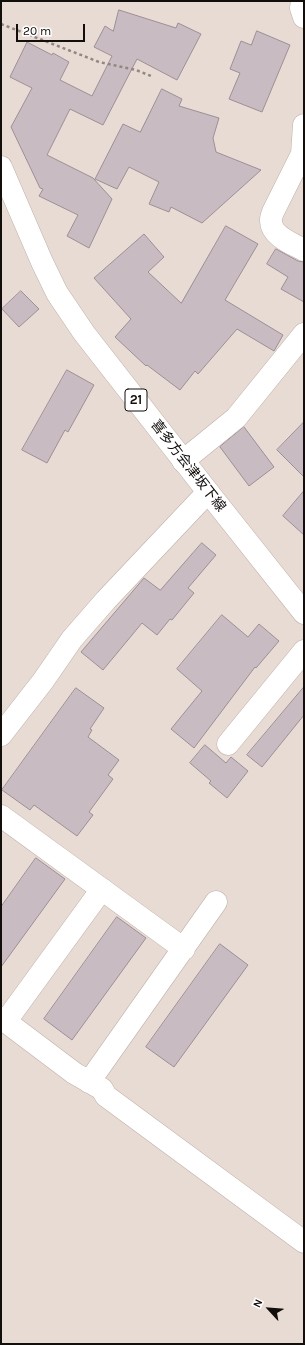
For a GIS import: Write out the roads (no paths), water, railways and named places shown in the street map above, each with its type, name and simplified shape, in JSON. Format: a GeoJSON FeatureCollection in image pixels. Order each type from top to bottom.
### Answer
{"type":"FeatureCollection","features":[{"type":"Feature","properties":{"kind":"street"},"geometry":{"type":"LineString","coordinates":[[302,1],[301,8],[304,17]]}},
{"type":"Feature","properties":{"kind":"street"},"geometry":{"type":"LineString","coordinates":[[304,125],[302,154],[273,212],[270,222],[273,229],[280,237],[304,250]]}},
{"type":"Feature","properties":{"kind":"street","name":"喜多方会津坂下線"},"geometry":{"type":"LineString","coordinates":[[1,167],[42,262],[58,293],[84,334],[304,613]]}},
{"type":"Feature","properties":{"kind":"street"},"geometry":{"type":"LineString","coordinates":[[183,461],[236,418],[304,334]]}},
{"type":"Feature","properties":{"kind":"street"},"geometry":{"type":"LineString","coordinates":[[1,735],[43,681],[72,639],[106,600],[208,492]]}},
{"type":"Feature","properties":{"kind":"street"},"geometry":{"type":"LineString","coordinates":[[228,744],[304,651]]}},
{"type":"Feature","properties":{"kind":"street"},"geometry":{"type":"LineString","coordinates":[[1,816],[184,949]]}},
{"type":"Feature","properties":{"kind":"street"},"geometry":{"type":"LineString","coordinates":[[102,889],[3,1020],[74,1074],[102,1090],[106,1096],[304,1242]]}},
{"type":"Feature","properties":{"kind":"street"},"geometry":{"type":"LineString","coordinates":[[89,1082],[216,902]]}}]}
